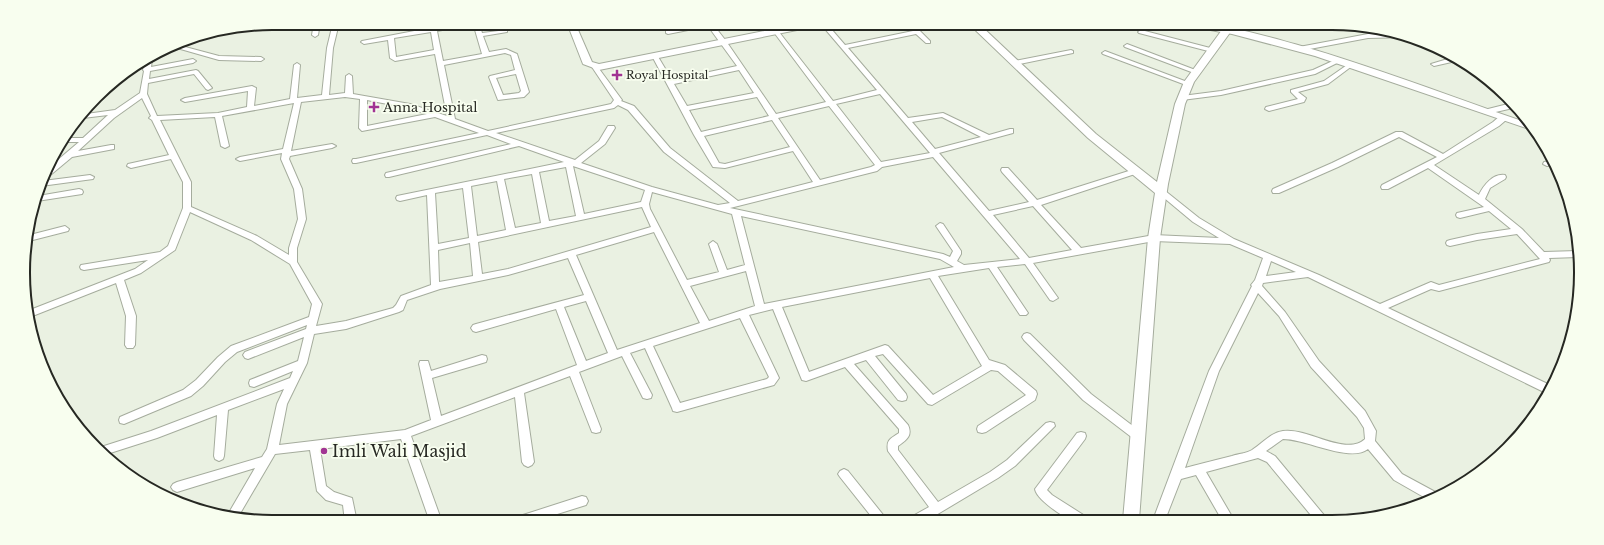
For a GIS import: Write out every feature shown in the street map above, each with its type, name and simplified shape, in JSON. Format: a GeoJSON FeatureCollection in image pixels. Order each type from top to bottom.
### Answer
{"type":"FeatureCollection","features":[{"type":"Feature","properties":{"kind":"main road"},"geometry":{"type":"LineString","coordinates":[[981,30],[1162,188]]}},
{"type":"Feature","properties":{"kind":"main road"},"geometry":{"type":"LineString","coordinates":[[988,30],[1019,63],[1092,136],[1135,171],[1162,188]]}},
{"type":"Feature","properties":{"kind":"main road"},"geometry":{"type":"LineString","coordinates":[[1131,515],[1154,238],[1162,188],[1182,98],[1188,84],[1226,30]]}},
{"type":"Feature","properties":{"kind":"street"},"geometry":{"type":"LineString","coordinates":[[314,35],[315,30]]}},
{"type":"Feature","properties":{"kind":"street"},"geometry":{"type":"LineString","coordinates":[[325,97],[330,48],[334,30]]}},
{"type":"Feature","properties":{"kind":"street"},"geometry":{"type":"LineString","coordinates":[[364,42],[418,30]]}},
{"type":"Feature","properties":{"kind":"street"},"geometry":{"type":"LineString","coordinates":[[434,30],[451,119]]}},
{"type":"Feature","properties":{"kind":"street"},"geometry":{"type":"LineString","coordinates":[[478,30],[486,55]]}},
{"type":"Feature","properties":{"kind":"street"},"geometry":{"type":"LineString","coordinates":[[480,35],[506,34],[505,30]]}},
{"type":"Feature","properties":{"kind":"street"},"geometry":{"type":"LineString","coordinates":[[574,30],[588,64],[595,67],[618,100],[618,103]]}},
{"type":"Feature","properties":{"kind":"street"},"geometry":{"type":"LineString","coordinates":[[668,32],[677,30]]}},
{"type":"Feature","properties":{"kind":"street"},"geometry":{"type":"LineString","coordinates":[[715,30],[742,67],[818,183]]}},
{"type":"Feature","properties":{"kind":"street"},"geometry":{"type":"LineString","coordinates":[[595,67],[781,30]]}},
{"type":"Feature","properties":{"kind":"street"},"geometry":{"type":"LineString","coordinates":[[829,30],[1027,261],[1053,298]]}},
{"type":"Feature","properties":{"kind":"street"},"geometry":{"type":"LineString","coordinates":[[1241,30],[1350,65],[1524,125]]}},
{"type":"Feature","properties":{"kind":"street"},"geometry":{"type":"LineString","coordinates":[[776,31],[879,165]]}},
{"type":"Feature","properties":{"kind":"street"},"geometry":{"type":"LineString","coordinates":[[844,47],[918,32],[928,42]]}},
{"type":"Feature","properties":{"kind":"street"},"geometry":{"type":"LineString","coordinates":[[1141,32],[1212,50]]}},
{"type":"Feature","properties":{"kind":"street"},"geometry":{"type":"LineString","coordinates":[[1299,49],[1368,36],[1384,36]]}},
{"type":"Feature","properties":{"kind":"street"},"geometry":{"type":"LineString","coordinates":[[391,37],[393,58],[395,59],[438,52]]}},
{"type":"Feature","properties":{"kind":"street"},"geometry":{"type":"LineString","coordinates":[[1127,46],[1196,72]]}},
{"type":"Feature","properties":{"kind":"street"},"geometry":{"type":"LineString","coordinates":[[181,48],[219,58],[261,59]]}},
{"type":"Feature","properties":{"kind":"street"},"geometry":{"type":"LineString","coordinates":[[440,64],[506,51],[513,52],[519,71],[524,94],[500,98],[492,77],[519,71]]}},
{"type":"Feature","properties":{"kind":"street"},"geometry":{"type":"LineString","coordinates":[[1019,63],[1071,52]]}},
{"type":"Feature","properties":{"kind":"street"},"geometry":{"type":"LineString","coordinates":[[1105,53],[1188,84]]}},
{"type":"Feature","properties":{"kind":"street"},"geometry":{"type":"LineString","coordinates":[[655,56],[713,162],[720,166],[795,148]]}},
{"type":"Feature","properties":{"kind":"street"},"geometry":{"type":"LineString","coordinates":[[146,70],[193,61]]}},
{"type":"Feature","properties":{"kind":"street"},"geometry":{"type":"LineString","coordinates":[[1182,98],[1222,93],[1315,72],[1337,61]]}},
{"type":"Feature","properties":{"kind":"street"},"geometry":{"type":"LineString","coordinates":[[1434,64],[1450,61]]}},
{"type":"Feature","properties":{"kind":"street"},"geometry":{"type":"LineString","coordinates":[[34,313],[138,271],[172,248],[187,208],[187,182],[142,94],[148,64]]}},
{"type":"Feature","properties":{"kind":"street"},"geometry":{"type":"LineString","coordinates":[[293,262],[293,248],[302,219],[298,188],[285,160],[296,100],[297,65]]}},
{"type":"Feature","properties":{"kind":"street"},"geometry":{"type":"LineString","coordinates":[[1269,109],[1301,100],[1302,98],[1293,91],[1326,83],[1350,65]]}},
{"type":"Feature","properties":{"kind":"street"},"geometry":{"type":"LineString","coordinates":[[669,83],[742,67]]}},
{"type":"Feature","properties":{"kind":"street"},"geometry":{"type":"LineString","coordinates":[[144,82],[196,72],[208,88]]}},
{"type":"Feature","properties":{"kind":"street"},"geometry":{"type":"LineString","coordinates":[[349,76],[349,96]]}},
{"type":"Feature","properties":{"kind":"street"},"geometry":{"type":"LineString","coordinates":[[185,100],[252,88],[250,109]]}},
{"type":"Feature","properties":{"kind":"street"},"geometry":{"type":"LineString","coordinates":[[698,135],[882,91]]}},
{"type":"Feature","properties":{"kind":"street"},"geometry":{"type":"LineString","coordinates":[[54,168],[117,112],[142,94]]}},
{"type":"Feature","properties":{"kind":"street"},"geometry":{"type":"LineString","coordinates":[[684,109],[759,94]]}},
{"type":"Feature","properties":{"kind":"street"},"geometry":{"type":"LineString","coordinates":[[153,118],[218,115],[296,100],[325,97],[364,97],[410,106],[436,114],[572,164],[649,189],[718,208],[736,208],[943,257],[963,268]]}},
{"type":"Feature","properties":{"kind":"street"},"geometry":{"type":"LineString","coordinates":[[364,97],[363,128],[365,129],[436,114]]}},
{"type":"Feature","properties":{"kind":"street"},"geometry":{"type":"LineString","coordinates":[[356,161],[609,108],[618,103]]}},
{"type":"Feature","properties":{"kind":"street"},"geometry":{"type":"LineString","coordinates":[[618,103],[631,108],[667,150],[736,208],[760,308]]}},
{"type":"Feature","properties":{"kind":"street"},"geometry":{"type":"LineString","coordinates":[[1487,112],[1508,107]]}},
{"type":"Feature","properties":{"kind":"street"},"geometry":{"type":"LineString","coordinates":[[88,116],[117,112]]}},
{"type":"Feature","properties":{"kind":"street"},"geometry":{"type":"LineString","coordinates":[[218,115],[225,146]]}},
{"type":"Feature","properties":{"kind":"street"},"geometry":{"type":"LineString","coordinates":[[907,120],[943,115],[988,137]]}},
{"type":"Feature","properties":{"kind":"street"},"geometry":{"type":"LineString","coordinates":[[1385,187],[1443,157],[1492,127],[1503,118]]}},
{"type":"Feature","properties":{"kind":"street"},"geometry":{"type":"LineString","coordinates":[[400,198],[572,164],[602,142],[611,128]]}},
{"type":"Feature","properties":{"kind":"street"},"geometry":{"type":"LineString","coordinates":[[736,208],[818,183],[874,169],[879,165],[935,153],[1010,131]]}},
{"type":"Feature","properties":{"kind":"street"},"geometry":{"type":"LineString","coordinates":[[1276,190],[1335,165],[1399,134],[1443,157]]}},
{"type":"Feature","properties":{"kind":"street"},"geometry":{"type":"LineString","coordinates":[[70,140],[86,140]]}},
{"type":"Feature","properties":{"kind":"street"},"geometry":{"type":"LineString","coordinates":[[389,175],[521,144]]}},
{"type":"Feature","properties":{"kind":"street"},"geometry":{"type":"LineString","coordinates":[[240,159],[332,146]]}},
{"type":"Feature","properties":{"kind":"street"},"geometry":{"type":"LineString","coordinates":[[70,155],[111,148]]}},
{"type":"Feature","properties":{"kind":"street"},"geometry":{"type":"LineString","coordinates":[[131,166],[173,156]]}},
{"type":"Feature","properties":{"kind":"street"},"geometry":{"type":"LineString","coordinates":[[572,164],[581,218]]}},
{"type":"Feature","properties":{"kind":"street"},"geometry":{"type":"LineString","coordinates":[[1379,308],[1431,285],[1439,288],[1545,261],[1542,255],[1518,231],[1491,208],[1428,164]]}},
{"type":"Feature","properties":{"kind":"street"},"geometry":{"type":"LineString","coordinates":[[1005,170],[1079,252]]}},
{"type":"Feature","properties":{"kind":"street"},"geometry":{"type":"LineString","coordinates":[[535,171],[546,225]]}},
{"type":"Feature","properties":{"kind":"street"},"geometry":{"type":"LineString","coordinates":[[987,214],[1037,204],[1135,171]]}},
{"type":"Feature","properties":{"kind":"street"},"geometry":{"type":"LineString","coordinates":[[47,183],[90,177]]}},
{"type":"Feature","properties":{"kind":"street"},"geometry":{"type":"LineString","coordinates":[[1480,200],[1487,186],[1502,177]]}},
{"type":"Feature","properties":{"kind":"street"},"geometry":{"type":"LineString","coordinates":[[500,178],[511,232]]}},
{"type":"Feature","properties":{"kind":"street"},"geometry":{"type":"LineString","coordinates":[[45,189],[84,184]]}},
{"type":"Feature","properties":{"kind":"street"},"geometry":{"type":"LineString","coordinates":[[467,185],[478,278]]}},
{"type":"Feature","properties":{"kind":"street"},"geometry":{"type":"LineString","coordinates":[[1162,188],[1176,206],[1185,210],[1206,227],[1231,241],[1309,274],[1545,388]]}},
{"type":"Feature","properties":{"kind":"street"},"geometry":{"type":"LineString","coordinates":[[649,189],[645,204],[656,229],[706,325]]}},
{"type":"Feature","properties":{"kind":"street"},"geometry":{"type":"LineString","coordinates":[[42,198],[79,192]]}},
{"type":"Feature","properties":{"kind":"street"},"geometry":{"type":"LineString","coordinates":[[431,192],[435,284],[439,286]]}},
{"type":"Feature","properties":{"kind":"street"},"geometry":{"type":"LineString","coordinates":[[434,248],[645,204]]}},
{"type":"Feature","properties":{"kind":"street"},"geometry":{"type":"LineString","coordinates":[[187,208],[254,238],[293,262],[317,304],[302,363],[282,404],[272,450],[264,461],[235,512]]}},
{"type":"Feature","properties":{"kind":"street"},"geometry":{"type":"LineString","coordinates":[[1460,215],[1491,208]]}},
{"type":"Feature","properties":{"kind":"street"},"geometry":{"type":"LineString","coordinates":[[940,226],[956,251],[957,254],[952,261]]}},
{"type":"Feature","properties":{"kind":"street"},"geometry":{"type":"LineString","coordinates":[[33,237],[65,229]]}},
{"type":"Feature","properties":{"kind":"street"},"geometry":{"type":"LineString","coordinates":[[248,355],[310,331],[346,324],[396,310],[401,307],[404,298],[439,286],[508,272],[656,229]]}},
{"type":"Feature","properties":{"kind":"street"},"geometry":{"type":"LineString","coordinates":[[1450,243],[1477,237],[1518,231]]}},
{"type":"Feature","properties":{"kind":"street"},"geometry":{"type":"LineString","coordinates":[[272,450],[405,434],[614,354],[760,308],[963,268],[1027,261],[1154,238],[1231,241]]}},
{"type":"Feature","properties":{"kind":"street"},"geometry":{"type":"LineString","coordinates":[[713,244],[724,274]]}},
{"type":"Feature","properties":{"kind":"street"},"geometry":{"type":"LineString","coordinates":[[571,254],[614,354]]}},
{"type":"Feature","properties":{"kind":"street"},"geometry":{"type":"LineString","coordinates":[[1542,255],[1573,254]]}},
{"type":"Feature","properties":{"kind":"street"},"geometry":{"type":"LineString","coordinates":[[84,267],[162,255]]}},
{"type":"Feature","properties":{"kind":"street"},"geometry":{"type":"LineString","coordinates":[[1162,515],[1214,371],[1258,283],[1268,257]]}},
{"type":"Feature","properties":{"kind":"street"},"geometry":{"type":"LineString","coordinates":[[991,265],[1023,313]]}},
{"type":"Feature","properties":{"kind":"street"},"geometry":{"type":"LineString","coordinates":[[684,284],[750,267]]}},
{"type":"Feature","properties":{"kind":"street"},"geometry":{"type":"LineString","coordinates":[[932,274],[985,363],[990,366],[1001,368],[1032,394],[1031,397],[982,429]]}},
{"type":"Feature","properties":{"kind":"street"},"geometry":{"type":"LineString","coordinates":[[1258,283],[1309,274]]}},
{"type":"Feature","properties":{"kind":"street"},"geometry":{"type":"LineString","coordinates":[[118,279],[131,316],[130,346]]}},
{"type":"Feature","properties":{"kind":"street"},"geometry":{"type":"LineString","coordinates":[[1255,454],[1274,439],[1282,436],[1296,436],[1341,448],[1357,450],[1365,447],[1369,442],[1370,431],[1368,424],[1312,360],[1282,314],[1258,283]]}},
{"type":"Feature","properties":{"kind":"street"},"geometry":{"type":"LineString","coordinates":[[476,328],[589,297]]}},
{"type":"Feature","properties":{"kind":"street"},"geometry":{"type":"LineString","coordinates":[[559,305],[596,429]]}},
{"type":"Feature","properties":{"kind":"street"},"geometry":{"type":"LineString","coordinates":[[776,305],[806,377],[882,349],[887,351],[932,401],[990,366]]}},
{"type":"Feature","properties":{"kind":"street"},"geometry":{"type":"LineString","coordinates":[[648,343],[677,408],[770,382],[774,378],[743,313]]}},
{"type":"Feature","properties":{"kind":"street"},"geometry":{"type":"LineString","coordinates":[[124,420],[191,391],[202,381],[223,356],[234,349],[313,319]]}},
{"type":"Feature","properties":{"kind":"street"},"geometry":{"type":"LineString","coordinates":[[1027,337],[1087,397],[1138,436]]}},
{"type":"Feature","properties":{"kind":"street"},"geometry":{"type":"LineString","coordinates":[[624,351],[647,395]]}},
{"type":"Feature","properties":{"kind":"street"},"geometry":{"type":"LineString","coordinates":[[868,354],[902,397]]}},
{"type":"Feature","properties":{"kind":"street"},"geometry":{"type":"LineString","coordinates":[[427,376],[482,359]]}},
{"type":"Feature","properties":{"kind":"street"},"geometry":{"type":"LineString","coordinates":[[254,383],[302,363]]}},
{"type":"Feature","properties":{"kind":"street"},"geometry":{"type":"LineString","coordinates":[[847,363],[904,428],[904,435],[892,444],[893,451],[937,509]]}},
{"type":"Feature","properties":{"kind":"street"},"geometry":{"type":"LineString","coordinates":[[424,364],[437,423]]}},
{"type":"Feature","properties":{"kind":"street"},"geometry":{"type":"LineString","coordinates":[[107,449],[146,437],[293,381]]}},
{"type":"Feature","properties":{"kind":"street"},"geometry":{"type":"LineString","coordinates":[[519,391],[528,462]]}},
{"type":"Feature","properties":{"kind":"street"},"geometry":{"type":"LineString","coordinates":[[219,456],[223,408]]}},
{"type":"Feature","properties":{"kind":"street"},"geometry":{"type":"LineString","coordinates":[[926,515],[1011,463],[1050,426]]}},
{"type":"Feature","properties":{"kind":"street"},"geometry":{"type":"LineString","coordinates":[[405,434],[434,515]]}},
{"type":"Feature","properties":{"kind":"street"},"geometry":{"type":"LineString","coordinates":[[1073,515],[1048,499],[1041,492],[1041,489],[1081,436]]}},
{"type":"Feature","properties":{"kind":"street"},"geometry":{"type":"LineString","coordinates":[[1369,442],[1398,477],[1429,495]]}},
{"type":"Feature","properties":{"kind":"street"},"geometry":{"type":"LineString","coordinates":[[314,444],[321,488],[330,496],[348,502],[350,515]]}},
{"type":"Feature","properties":{"kind":"street"},"geometry":{"type":"LineString","coordinates":[[1177,475],[1255,454],[1263,454],[1271,459],[1318,515]]}},
{"type":"Feature","properties":{"kind":"street"},"geometry":{"type":"LineString","coordinates":[[177,487],[264,461]]}},
{"type":"Feature","properties":{"kind":"street"},"geometry":{"type":"LineString","coordinates":[[1199,469],[1225,515]]}},
{"type":"Feature","properties":{"kind":"street"},"geometry":{"type":"LineString","coordinates":[[844,474],[877,515]]}},
{"type":"Feature","properties":{"kind":"street"},"geometry":{"type":"LineString","coordinates":[[540,515],[582,501]]}},
{"type":"Feature","properties":{"kind":"place","name":"Royal Hospital"},"geometry":{"type":"Point","coordinates":[617,75]}},
{"type":"Feature","properties":{"kind":"place","name":"Anna Hospital"},"geometry":{"type":"Point","coordinates":[374,107]}},
{"type":"Feature","properties":{"kind":"place","name":"Imli Wali Masjid"},"geometry":{"type":"Point","coordinates":[324,451]}}]}
